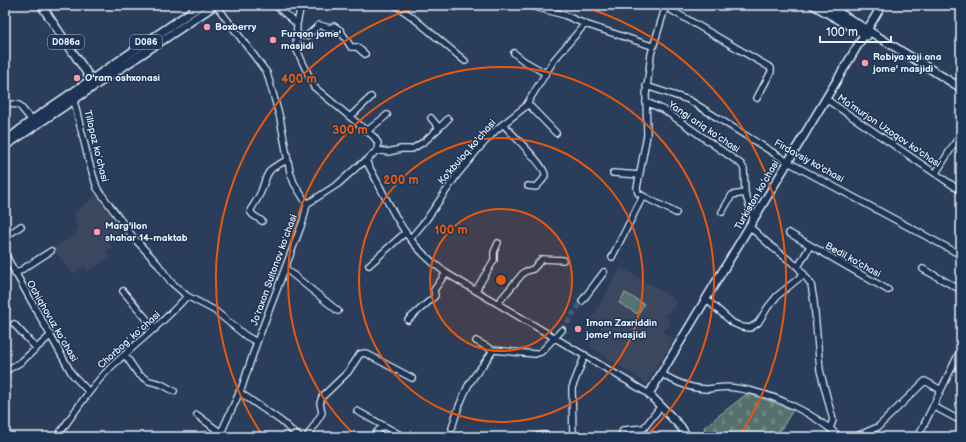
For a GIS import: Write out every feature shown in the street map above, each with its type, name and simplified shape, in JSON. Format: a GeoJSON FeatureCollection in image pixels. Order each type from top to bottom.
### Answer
{"type":"FeatureCollection","features":[{"type":"Feature","properties":{"kind":"main road","name":"D086a"},"geometry":{"type":"LineString","coordinates":[[41,5],[94,83]]}},
{"type":"Feature","properties":{"kind":"main road","name":"D086"},"geometry":{"type":"LineString","coordinates":[[5,146],[34,123],[74,100],[94,83],[201,5]]}},
{"type":"Feature","properties":{"kind":"main road","name":"D086"},"geometry":{"type":"LineString","coordinates":[[5,142],[215,5]]}},
{"type":"Feature","properties":{"kind":"main road"},"geometry":{"type":"LineString","coordinates":[[813,5],[879,38],[961,88]]}},
{"type":"Feature","properties":{"kind":"main road"},"geometry":{"type":"LineString","coordinates":[[827,5],[865,32]]}},
{"type":"Feature","properties":{"kind":"main road","name":"Turkiston ko’chasi"},"geometry":{"type":"LineString","coordinates":[[649,394],[707,300],[882,5]]}},
{"type":"Feature","properties":{"kind":"main road"},"geometry":{"type":"LineString","coordinates":[[649,394],[681,426],[687,437]]}},
{"type":"Feature","properties":{"kind":"street","name":"Joʻraxon Sultonov koʻchasi"},"geometry":{"type":"LineString","coordinates":[[215,5],[250,48],[267,74],[280,118],[294,183],[307,204],[303,221],[286,269],[239,392],[220,435]]}},
{"type":"Feature","properties":{"kind":"street"},"geometry":{"type":"LineString","coordinates":[[275,5],[297,24]]}},
{"type":"Feature","properties":{"kind":"street"},"geometry":{"type":"LineString","coordinates":[[300,5],[297,24],[296,48],[314,87],[367,131],[378,143],[377,150],[366,161],[358,166],[338,184],[307,204]]}},
{"type":"Feature","properties":{"kind":"street"},"geometry":{"type":"LineString","coordinates":[[399,5],[398,7],[412,16],[465,61]]}},
{"type":"Feature","properties":{"kind":"street"},"geometry":{"type":"LineString","coordinates":[[528,5],[564,15],[585,24],[652,46]]}},
{"type":"Feature","properties":{"kind":"street"},"geometry":{"type":"LineString","coordinates":[[957,5],[961,7]]}},
{"type":"Feature","properties":{"kind":"street"},"geometry":{"type":"LineString","coordinates":[[676,213],[643,196],[636,190],[647,135],[646,86],[652,46],[666,6],[772,68],[757,98]]}},
{"type":"Feature","properties":{"kind":"street","name":"Ko'kbuloq ko'chasi"},"geometry":{"type":"LineString","coordinates":[[410,239],[426,220],[457,175],[503,124],[528,104],[545,74],[560,52],[585,24]]}},
{"type":"Feature","properties":{"kind":"street"},"geometry":{"type":"LineString","coordinates":[[296,36],[307,36],[319,25],[330,28],[334,26],[340,30],[351,47],[356,47],[365,54]]}},
{"type":"Feature","properties":{"kind":"street"},"geometry":{"type":"LineString","coordinates":[[514,53],[545,74]]}},
{"type":"Feature","properties":{"kind":"street","name":"Firdavsiy ko'chasi"},"geometry":{"type":"LineString","coordinates":[[646,86],[689,100],[788,162],[961,255]]}},
{"type":"Feature","properties":{"kind":"street"},"geometry":{"type":"LineString","coordinates":[[350,117],[371,97]]}},
{"type":"Feature","properties":{"kind":"street","name":"Maʼmurjon Uzoqov ko'chasi"},"geometry":{"type":"LineString","coordinates":[[826,99],[961,191]]}},
{"type":"Feature","properties":{"kind":"street"},"geometry":{"type":"LineString","coordinates":[[5,100],[10,104],[19,105],[34,123]]}},
{"type":"Feature","properties":{"kind":"street","name":"Tillopaz koʻchasi"},"geometry":{"type":"LineString","coordinates":[[74,100],[97,188],[136,241],[157,263],[171,282],[187,296],[214,310],[246,336],[257,342]]}},
{"type":"Feature","properties":{"kind":"street","name":"Yangi ariq koʻchasi"},"geometry":{"type":"LineString","coordinates":[[646,102],[664,110],[741,164],[744,169],[745,192],[754,220]]}},
{"type":"Feature","properties":{"kind":"street"},"geometry":{"type":"LineString","coordinates":[[528,104],[556,133]]}},
{"type":"Feature","properties":{"kind":"street"},"geometry":{"type":"LineString","coordinates":[[367,131],[387,115]]}},
{"type":"Feature","properties":{"kind":"street"},"geometry":{"type":"LineString","coordinates":[[431,118],[438,128]]}},
{"type":"Feature","properties":{"kind":"street"},"geometry":{"type":"LineString","coordinates":[[377,150],[388,152],[401,149],[412,149],[425,141],[448,119]]}},
{"type":"Feature","properties":{"kind":"street"},"geometry":{"type":"LineString","coordinates":[[503,124],[545,171],[545,176],[537,186],[528,186]]}},
{"type":"Feature","properties":{"kind":"street"},"geometry":{"type":"LineString","coordinates":[[936,173],[956,141],[961,142]]}},
{"type":"Feature","properties":{"kind":"street"},"geometry":{"type":"LineString","coordinates":[[262,221],[250,211],[262,190],[267,174],[274,166],[288,160]]}},
{"type":"Feature","properties":{"kind":"street"},"geometry":{"type":"LineString","coordinates":[[366,161],[410,239],[431,262],[446,273],[649,394]]}},
{"type":"Feature","properties":{"kind":"street"},"geometry":{"type":"LineString","coordinates":[[613,173],[639,175]]}},
{"type":"Feature","properties":{"kind":"street"},"geometry":{"type":"LineString","coordinates":[[722,212],[732,195],[745,192]]}},
{"type":"Feature","properties":{"kind":"street"},"geometry":{"type":"LineString","coordinates":[[612,257],[643,196]]}},
{"type":"Feature","properties":{"kind":"street"},"geometry":{"type":"LineString","coordinates":[[5,237],[21,226]]}},
{"type":"Feature","properties":{"kind":"street"},"geometry":{"type":"LineString","coordinates":[[750,227],[772,247],[798,267],[811,284],[814,302],[818,358],[833,420],[830,428]]}},
{"type":"Feature","properties":{"kind":"street"},"geometry":{"type":"LineString","coordinates":[[369,265],[406,232]]}},
{"type":"Feature","properties":{"kind":"street","name":"Bedil ko'chasi"},"geometry":{"type":"LineString","coordinates":[[789,233],[888,290]]}},
{"type":"Feature","properties":{"kind":"street"},"geometry":{"type":"LineString","coordinates":[[476,290],[494,260],[494,252],[498,243]]}},
{"type":"Feature","properties":{"kind":"street","name":"Bedil ko'chasi"},"geometry":{"type":"LineString","coordinates":[[798,267],[810,246]]}},
{"type":"Feature","properties":{"kind":"street"},"geometry":{"type":"LineString","coordinates":[[15,274],[51,251]]}},
{"type":"Feature","properties":{"kind":"street","name":"Ochiqhovuz koʻchasi"},"geometry":{"type":"LineString","coordinates":[[5,254],[72,374],[89,392]]}},
{"type":"Feature","properties":{"kind":"street"},"geometry":{"type":"LineString","coordinates":[[498,303],[524,272],[533,269],[542,259],[563,260]]}},
{"type":"Feature","properties":{"kind":"street"},"geometry":{"type":"LineString","coordinates":[[286,269],[338,311]]}},
{"type":"Feature","properties":{"kind":"street"},"geometry":{"type":"LineString","coordinates":[[923,269],[961,290]]}},
{"type":"Feature","properties":{"kind":"street"},"geometry":{"type":"LineString","coordinates":[[582,301],[604,272]]}},
{"type":"Feature","properties":{"kind":"street"},"geometry":{"type":"LineString","coordinates":[[408,320],[435,296],[434,290],[446,273]]}},
{"type":"Feature","properties":{"kind":"street"},"geometry":{"type":"LineString","coordinates":[[707,300],[733,323],[742,327],[750,328],[758,323],[777,296],[804,274]]}},
{"type":"Feature","properties":{"kind":"street"},"geometry":{"type":"LineString","coordinates":[[123,290],[155,329]]}},
{"type":"Feature","properties":{"kind":"street","name":"Chorbogʻ koʻchasi"},"geometry":{"type":"LineString","coordinates":[[57,437],[89,392],[111,367],[155,329],[187,296]]}},
{"type":"Feature","properties":{"kind":"street"},"geometry":{"type":"LineString","coordinates":[[14,324],[36,348]]}},
{"type":"Feature","properties":{"kind":"street"},"geometry":{"type":"LineString","coordinates":[[476,341],[493,350],[538,354],[562,330]]}},
{"type":"Feature","properties":{"kind":"street"},"geometry":{"type":"LineString","coordinates":[[5,368],[7,370],[21,362],[51,335]]}},
{"type":"Feature","properties":{"kind":"street"},"geometry":{"type":"LineString","coordinates":[[918,437],[961,349]]}},
{"type":"Feature","properties":{"kind":"street"},"geometry":{"type":"LineString","coordinates":[[452,428],[459,406],[469,385],[484,366],[493,350]]}},
{"type":"Feature","properties":{"kind":"street"},"geometry":{"type":"LineString","coordinates":[[307,437],[322,413],[320,403],[322,397],[348,372],[360,354],[365,353],[412,378]]}},
{"type":"Feature","properties":{"kind":"street"},"geometry":{"type":"LineString","coordinates":[[125,355],[138,374],[149,381],[161,384],[174,391]]}},
{"type":"Feature","properties":{"kind":"street"},"geometry":{"type":"LineString","coordinates":[[573,437],[572,388],[584,356]]}},
{"type":"Feature","properties":{"kind":"street"},"geometry":{"type":"LineString","coordinates":[[662,374],[678,382],[699,388],[731,387],[757,392],[798,409],[830,428],[840,437]]}},
{"type":"Feature","properties":{"kind":"street"},"geometry":{"type":"LineString","coordinates":[[855,437],[878,427],[925,382],[941,390]]}},
{"type":"Feature","properties":{"kind":"street"},"geometry":{"type":"LineString","coordinates":[[239,392],[281,421],[299,437]]}},
{"type":"Feature","properties":{"kind":"street"},"geometry":{"type":"LineString","coordinates":[[621,437],[621,432],[624,430],[641,429],[645,427],[661,406]]}},
{"type":"Feature","properties":{"kind":"street"},"geometry":{"type":"LineString","coordinates":[[933,406],[961,421]]}},
{"type":"Feature","properties":{"kind":"street"},"geometry":{"type":"LineString","coordinates":[[357,411],[404,437]]}},
{"type":"Feature","properties":{"kind":"street"},"geometry":{"type":"LineString","coordinates":[[197,415],[220,435]]}},
{"type":"Feature","properties":{"kind":"street"},"geometry":{"type":"LineString","coordinates":[[372,437],[383,426]]}},
{"type":"Feature","properties":{"kind":"street"},"geometry":{"type":"LineString","coordinates":[[534,437],[543,435],[557,437]]}},
{"type":"Feature","properties":{"kind":"shaded area","name":"Marg'ilon shahar 14-maktab"},"geometry":{"type":"Polygon","coordinates":[[[99,193],[124,225],[117,230],[120,234],[109,242],[112,246],[106,251],[110,257],[88,271],[85,267],[73,274],[53,249],[74,235],[78,227],[74,224],[76,218],[73,214],[99,193]]]}},
{"type":"Feature","properties":{"kind":"shaded area"},"geometry":{"type":"Polygon","coordinates":[[[621,267],[670,296],[678,304],[665,315],[671,324],[663,332],[674,339],[646,383],[589,346],[601,326],[591,320],[621,267]]]}},
{"type":"Feature","properties":{"kind":"green space"},"geometry":{"type":"Polygon","coordinates":[[[625,293],[644,304],[638,314],[619,303],[625,293]]]}},
{"type":"Feature","properties":{"kind":"green space"},"geometry":{"type":"Polygon","coordinates":[[[748,393],[793,410],[780,431],[781,437],[706,437],[704,427],[748,393]]]}},
{"type":"Feature","properties":{"kind":"tunnel"},"geometry":{"type":"LineString","coordinates":[[562,330],[582,301]]}},
{"type":"Feature","properties":{"kind":"place","name":"Boxberry"},"geometry":{"type":"Point","coordinates":[207,27]}},
{"type":"Feature","properties":{"kind":"place","name":"Furqon jome' masjidi"},"geometry":{"type":"Point","coordinates":[273,40]}},
{"type":"Feature","properties":{"kind":"place","name":"Robiya xoji ona jome' masjidi"},"geometry":{"type":"Point","coordinates":[865,63]}},
{"type":"Feature","properties":{"kind":"place","name":"O'ram oshxonasi"},"geometry":{"type":"Point","coordinates":[77,78]}},
{"type":"Feature","properties":{"kind":"place","name":"Marg'ilon shahar 14-maktab"},"geometry":{"type":"Point","coordinates":[97,232]}},
{"type":"Feature","properties":{"kind":"place","name":"Imom Zaxriddin jome' masjidi"},"geometry":{"type":"Point","coordinates":[578,329]}}]}
